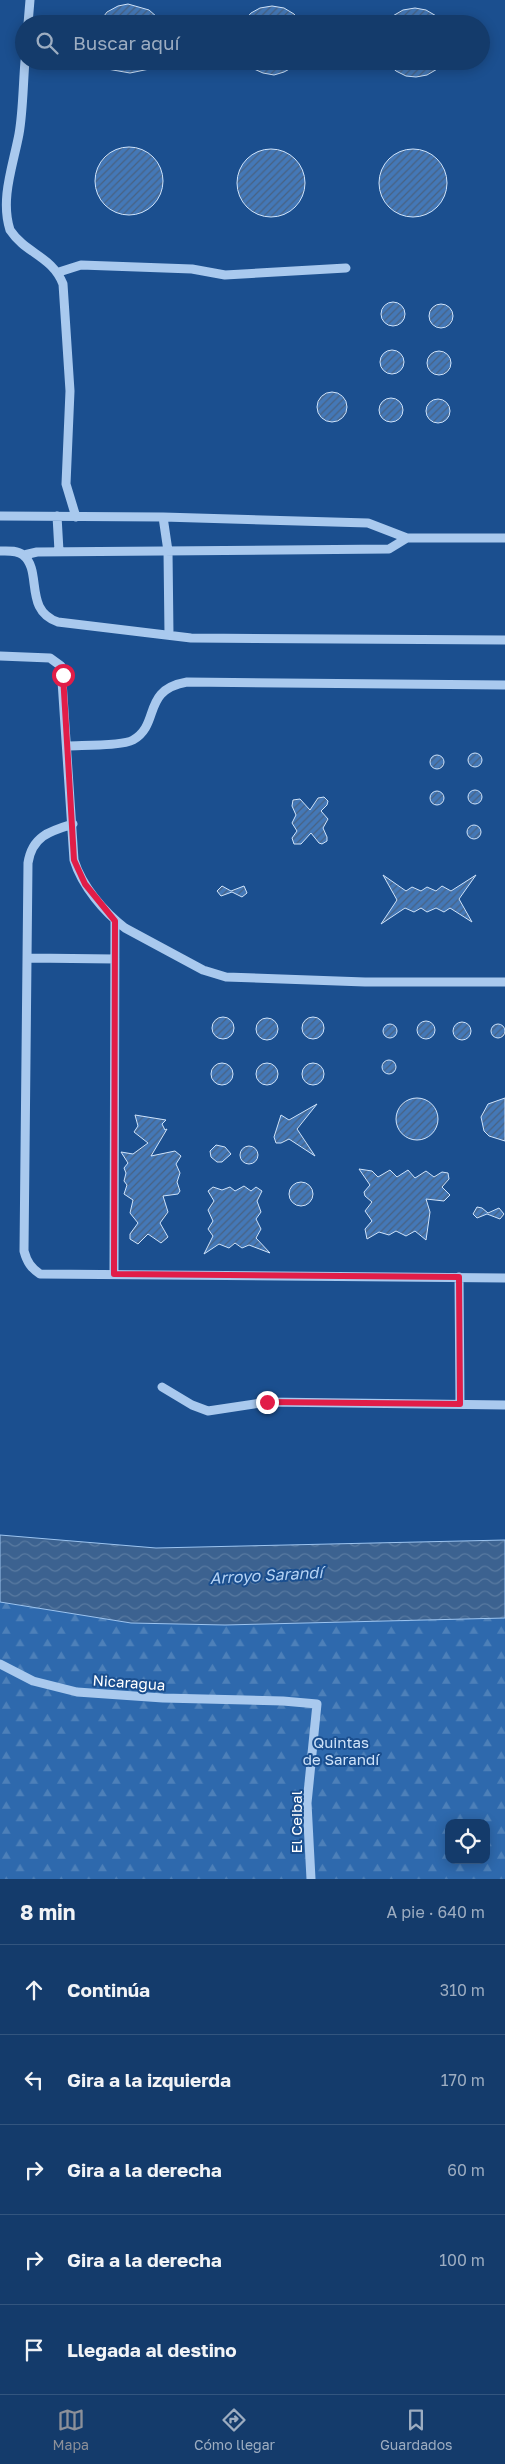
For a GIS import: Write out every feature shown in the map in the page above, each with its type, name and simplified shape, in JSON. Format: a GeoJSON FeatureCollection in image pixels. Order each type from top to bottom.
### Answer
{"type":"FeatureCollection","features":[{"type":"Feature","properties":{"kind":"street"},"geometry":{"type":"LineString","coordinates":[[29,15],[30,0]]}},
{"type":"Feature","properties":{"kind":"street"},"geometry":{"type":"LineString","coordinates":[[24,70],[19,134],[4,182],[3,213],[10,230],[25,247],[48,261],[59,272],[63,284],[70,391],[66,484],[76,517]]}},
{"type":"Feature","properties":{"kind":"street"},"geometry":{"type":"LineString","coordinates":[[59,272],[82,265],[192,269],[225,275],[346,268]]}},
{"type":"Feature","properties":{"kind":"street"},"geometry":{"type":"LineString","coordinates":[[0,516],[163,517],[368,524],[407,538],[505,538]]}},
{"type":"Feature","properties":{"kind":"street"},"geometry":{"type":"LineString","coordinates":[[57,516],[59,552]]}},
{"type":"Feature","properties":{"kind":"street"},"geometry":{"type":"LineString","coordinates":[[163,517],[168,551],[169,635]]}},
{"type":"Feature","properties":{"kind":"street"},"geometry":{"type":"LineString","coordinates":[[24,555],[37,552],[389,549],[407,538]]}},
{"type":"Feature","properties":{"kind":"street"},"geometry":{"type":"LineString","coordinates":[[0,551],[19,552],[24,555],[29,562],[38,605],[49,619],[58,622],[169,635],[266,640],[505,640]]}},
{"type":"Feature","properties":{"kind":"street"},"geometry":{"type":"LineString","coordinates":[[0,656],[50,658],[62,666],[74,860],[85,884],[115,921],[125,928],[203,970],[226,977],[356,981],[505,982]]}},
{"type":"Feature","properties":{"kind":"street"},"geometry":{"type":"LineString","coordinates":[[67,746],[130,742],[145,729],[154,704],[163,690],[175,684],[187,682],[505,685]]}},
{"type":"Feature","properties":{"kind":"street"},"geometry":{"type":"LineString","coordinates":[[73,824],[41,836],[30,853],[24,1251],[26,1261],[40,1274],[505,1278]]}},
{"type":"Feature","properties":{"kind":"street"},"geometry":{"type":"LineString","coordinates":[[114,1274],[115,921]]}},
{"type":"Feature","properties":{"kind":"street"},"geometry":{"type":"LineString","coordinates":[[29,958],[115,959]]}},
{"type":"Feature","properties":{"kind":"street"},"geometry":{"type":"LineString","coordinates":[[459,1277],[460,1404]]}},
{"type":"Feature","properties":{"kind":"street"},"geometry":{"type":"LineString","coordinates":[[162,1386],[192,1405],[208,1411],[267,1402],[505,1405]]}},
{"type":"Feature","properties":{"kind":"street","name":"Nicaragua"},"geometry":{"type":"LineString","coordinates":[[0,1664],[33,1681],[77,1692],[163,1698],[262,1700],[317,1704]]}},
{"type":"Feature","properties":{"kind":"street","name":"El Ceibal"},"geometry":{"type":"LineString","coordinates":[[311,1879],[307,1803],[317,1704]]}},
{"type":"Feature","properties":{"kind":"green space","name":"Quintas de Sarandí"},"geometry":{"type":"Polygon","coordinates":[[[0,1602],[131,1623],[225,1625],[505,1618],[505,1879],[0,1879],[0,1602]]]}},
{"type":"Feature","properties":{"kind":"water","name":"Arroyo Sarandí"},"geometry":{"type":"Polygon","coordinates":[[[0,1535],[156,1548],[505,1540],[505,1618],[225,1625],[131,1623],[0,1602],[0,1535]]]}},
{"type":"Feature","properties":{"kind":"building"},"geometry":{"type":"Polygon","coordinates":[[[128,4],[149,10],[155,15],[105,15],[118,6],[128,4]]]}},
{"type":"Feature","properties":{"kind":"building"},"geometry":{"type":"Polygon","coordinates":[[[272,6],[284,8],[295,15],[249,15],[260,8],[272,6]]]}},
{"type":"Feature","properties":{"kind":"building"},"geometry":{"type":"Polygon","coordinates":[[[415,8],[426,10],[435,15],[394,15],[403,10],[415,8]]]}},
{"type":"Feature","properties":{"kind":"building"},"geometry":{"type":"Polygon","coordinates":[[[113,70],[145,70],[130,73],[113,70]]]}},
{"type":"Feature","properties":{"kind":"building"},"geometry":{"type":"Polygon","coordinates":[[[256,70],[288,70],[274,75],[256,70]]]}},
{"type":"Feature","properties":{"kind":"building"},"geometry":{"type":"Polygon","coordinates":[[[436,70],[427,75],[416,77],[406,76],[396,71],[436,70]]]}},
{"type":"Feature","properties":{"kind":"building"},"geometry":{"type":"Polygon","coordinates":[[[136,147],[148,153],[157,162],[163,174],[161,194],[153,205],[136,215],[122,215],[105,205],[97,194],[95,174],[105,157],[116,149],[136,147]]]}},
{"type":"Feature","properties":{"kind":"building"},"geometry":{"type":"Polygon","coordinates":[[[278,149],[290,155],[299,164],[305,176],[303,196],[295,207],[278,217],[264,217],[247,207],[239,196],[237,176],[247,159],[258,151],[278,149]]]}},
{"type":"Feature","properties":{"kind":"building"},"geometry":{"type":"Polygon","coordinates":[[[420,149],[432,155],[441,164],[447,176],[445,196],[437,207],[420,217],[406,217],[389,207],[381,196],[379,176],[389,159],[400,151],[420,149]]]}},
{"type":"Feature","properties":{"kind":"building"},"geometry":{"type":"Polygon","coordinates":[[[393,302],[401,306],[405,314],[401,322],[393,326],[385,322],[381,314],[385,306],[393,302]]]}},
{"type":"Feature","properties":{"kind":"building"},"geometry":{"type":"Polygon","coordinates":[[[441,304],[449,308],[453,316],[449,324],[441,328],[433,324],[429,316],[433,308],[441,304]]]}},
{"type":"Feature","properties":{"kind":"building"},"geometry":{"type":"Polygon","coordinates":[[[392,350],[400,354],[404,362],[400,370],[392,374],[384,370],[380,362],[384,354],[392,350]]]}},
{"type":"Feature","properties":{"kind":"building"},"geometry":{"type":"Polygon","coordinates":[[[439,351],[447,355],[451,363],[447,371],[439,375],[431,371],[427,363],[431,355],[439,351]]]}},
{"type":"Feature","properties":{"kind":"building"},"geometry":{"type":"Polygon","coordinates":[[[332,392],[342,397],[347,407],[342,417],[332,422],[322,417],[317,407],[322,397],[332,392]]]}},
{"type":"Feature","properties":{"kind":"building"},"geometry":{"type":"Polygon","coordinates":[[[391,398],[399,402],[403,410],[399,418],[391,422],[383,418],[379,410],[383,402],[391,398]]]}},
{"type":"Feature","properties":{"kind":"building"},"geometry":{"type":"Polygon","coordinates":[[[438,399],[446,403],[450,411],[446,419],[438,423],[430,419],[426,411],[430,403],[438,399]]]}},
{"type":"Feature","properties":{"kind":"building"},"geometry":{"type":"Polygon","coordinates":[[[472,753],[478,753],[482,760],[478,767],[472,767],[468,763],[468,757],[472,753]]]}},
{"type":"Feature","properties":{"kind":"building"},"geometry":{"type":"Polygon","coordinates":[[[434,755],[440,755],[444,762],[440,769],[434,769],[430,765],[430,759],[434,755]]]}},
{"type":"Feature","properties":{"kind":"building"},"geometry":{"type":"Polygon","coordinates":[[[472,790],[478,790],[482,797],[478,804],[472,804],[468,800],[468,794],[472,790]]]}},
{"type":"Feature","properties":{"kind":"building"},"geometry":{"type":"Polygon","coordinates":[[[434,791],[440,791],[444,798],[440,805],[434,805],[430,801],[430,795],[434,791]]]}},
{"type":"Feature","properties":{"kind":"building"},"geometry":{"type":"Polygon","coordinates":[[[324,797],[328,801],[321,811],[328,819],[323,828],[327,841],[322,844],[319,843],[311,833],[301,844],[294,844],[292,838],[297,831],[292,823],[296,815],[292,806],[293,800],[300,799],[310,810],[318,798],[324,797]]]}},
{"type":"Feature","properties":{"kind":"building"},"geometry":{"type":"Polygon","coordinates":[[[471,825],[477,825],[481,832],[477,839],[471,839],[467,835],[467,829],[471,825]]]}},
{"type":"Feature","properties":{"kind":"building"},"geometry":{"type":"Polygon","coordinates":[[[383,875],[406,891],[412,887],[421,891],[427,887],[436,891],[442,886],[451,891],[476,875],[459,899],[472,922],[450,908],[444,912],[436,908],[427,912],[421,908],[414,912],[405,908],[381,924],[397,900],[383,875]]]}},
{"type":"Feature","properties":{"kind":"building"},"geometry":{"type":"Polygon","coordinates":[[[222,886],[231,891],[244,886],[247,893],[242,897],[232,892],[221,896],[217,891],[222,886]]]}},
{"type":"Feature","properties":{"kind":"building"},"geometry":{"type":"Polygon","coordinates":[[[223,1017],[231,1020],[234,1028],[231,1036],[223,1039],[215,1036],[212,1028],[215,1020],[223,1017]]]}},
{"type":"Feature","properties":{"kind":"building"},"geometry":{"type":"Polygon","coordinates":[[[313,1017],[321,1020],[324,1028],[321,1036],[313,1039],[305,1036],[302,1028],[305,1020],[313,1017]]]}},
{"type":"Feature","properties":{"kind":"building"},"geometry":{"type":"Polygon","coordinates":[[[267,1018],[275,1021],[278,1029],[275,1037],[267,1040],[259,1037],[256,1029],[259,1021],[267,1018]]]}},
{"type":"Feature","properties":{"kind":"building"},"geometry":{"type":"Polygon","coordinates":[[[426,1021],[432,1024],[435,1030],[432,1036],[426,1039],[420,1036],[417,1030],[420,1024],[426,1021]]]}},
{"type":"Feature","properties":{"kind":"building"},"geometry":{"type":"Polygon","coordinates":[[[462,1022],[468,1025],[471,1031],[468,1037],[462,1040],[456,1037],[453,1031],[456,1025],[462,1022]]]}},
{"type":"Feature","properties":{"kind":"building"},"geometry":{"type":"Polygon","coordinates":[[[390,1024],[395,1026],[397,1031],[395,1036],[390,1038],[385,1036],[383,1031],[385,1026],[390,1024]]]}},
{"type":"Feature","properties":{"kind":"building"},"geometry":{"type":"Polygon","coordinates":[[[495,1024],[501,1024],[505,1031],[501,1038],[495,1038],[491,1034],[491,1028],[495,1024]]]}},
{"type":"Feature","properties":{"kind":"building"},"geometry":{"type":"Polygon","coordinates":[[[389,1060],[394,1062],[396,1067],[394,1072],[389,1074],[384,1072],[382,1067],[384,1062],[389,1060]]]}},
{"type":"Feature","properties":{"kind":"building"},"geometry":{"type":"Polygon","coordinates":[[[222,1063],[230,1066],[233,1074],[230,1082],[222,1085],[214,1082],[211,1074],[214,1066],[222,1063]]]}},
{"type":"Feature","properties":{"kind":"building"},"geometry":{"type":"Polygon","coordinates":[[[267,1063],[275,1066],[278,1074],[275,1082],[267,1085],[259,1082],[256,1074],[259,1066],[267,1063]]]}},
{"type":"Feature","properties":{"kind":"building"},"geometry":{"type":"Polygon","coordinates":[[[313,1063],[321,1066],[324,1074],[321,1082],[313,1085],[305,1082],[302,1074],[305,1066],[313,1063]]]}},
{"type":"Feature","properties":{"kind":"building"},"geometry":{"type":"Polygon","coordinates":[[[417,1098],[432,1104],[438,1119],[432,1134],[417,1140],[402,1134],[396,1119],[402,1104],[417,1098]]]}},
{"type":"Feature","properties":{"kind":"building"},"geometry":{"type":"Polygon","coordinates":[[[505,1098],[505,1141],[489,1136],[484,1131],[481,1117],[488,1104],[505,1098]]]}},
{"type":"Feature","properties":{"kind":"building"},"geometry":{"type":"Polygon","coordinates":[[[317,1104],[297,1129],[315,1156],[289,1139],[276,1143],[274,1137],[281,1115],[289,1120],[317,1104]]]}},
{"type":"Feature","properties":{"kind":"building"},"geometry":{"type":"Polygon","coordinates":[[[135,1115],[166,1120],[162,1124],[165,1130],[167,1129],[151,1156],[175,1151],[181,1156],[176,1164],[180,1173],[177,1182],[180,1191],[178,1194],[163,1196],[168,1212],[160,1223],[168,1237],[161,1243],[148,1234],[138,1244],[130,1239],[130,1234],[138,1223],[130,1213],[133,1200],[124,1194],[127,1185],[124,1181],[126,1173],[124,1168],[128,1163],[121,1152],[133,1154],[148,1143],[134,1132],[138,1126],[135,1115]]]}},
{"type":"Feature","properties":{"kind":"building"},"geometry":{"type":"Polygon","coordinates":[[[216,1145],[225,1147],[231,1154],[222,1162],[217,1162],[211,1157],[210,1151],[216,1145]]]}},
{"type":"Feature","properties":{"kind":"building"},"geometry":{"type":"Polygon","coordinates":[[[249,1146],[255,1149],[258,1155],[255,1161],[249,1164],[243,1161],[240,1155],[243,1149],[249,1146]]]}},
{"type":"Feature","properties":{"kind":"building"},"geometry":{"type":"Polygon","coordinates":[[[359,1169],[372,1171],[378,1177],[390,1170],[397,1177],[408,1170],[415,1178],[426,1171],[434,1177],[442,1172],[448,1173],[449,1179],[442,1187],[450,1195],[444,1201],[426,1199],[430,1212],[426,1240],[415,1231],[406,1236],[396,1231],[389,1235],[379,1232],[367,1239],[365,1229],[372,1221],[365,1211],[372,1202],[365,1196],[364,1192],[370,1185],[359,1169]]]}},
{"type":"Feature","properties":{"kind":"building"},"geometry":{"type":"Polygon","coordinates":[[[296,1182],[306,1182],[313,1189],[313,1199],[306,1206],[296,1206],[289,1199],[289,1189],[296,1182]]]}},
{"type":"Feature","properties":{"kind":"building"},"geometry":{"type":"Polygon","coordinates":[[[244,1186],[251,1191],[256,1187],[262,1191],[257,1201],[261,1212],[256,1219],[261,1229],[256,1238],[270,1253],[249,1245],[242,1248],[235,1243],[229,1248],[219,1244],[204,1254],[213,1236],[208,1229],[213,1221],[208,1210],[214,1201],[208,1191],[213,1187],[222,1190],[230,1187],[235,1191],[244,1186]]]}},
{"type":"Feature","properties":{"kind":"building"},"geometry":{"type":"Polygon","coordinates":[[[477,1207],[482,1208],[488,1213],[499,1208],[504,1214],[500,1219],[487,1214],[477,1218],[473,1214],[477,1207]]]}},
{"type":"Feature","properties":{"kind":"route"},"geometry":{"type":"LineString","coordinates":[[63,675],[74,860],[85,884],[115,921],[114,1274],[459,1277],[460,1404],[267,1402]]}}]}
